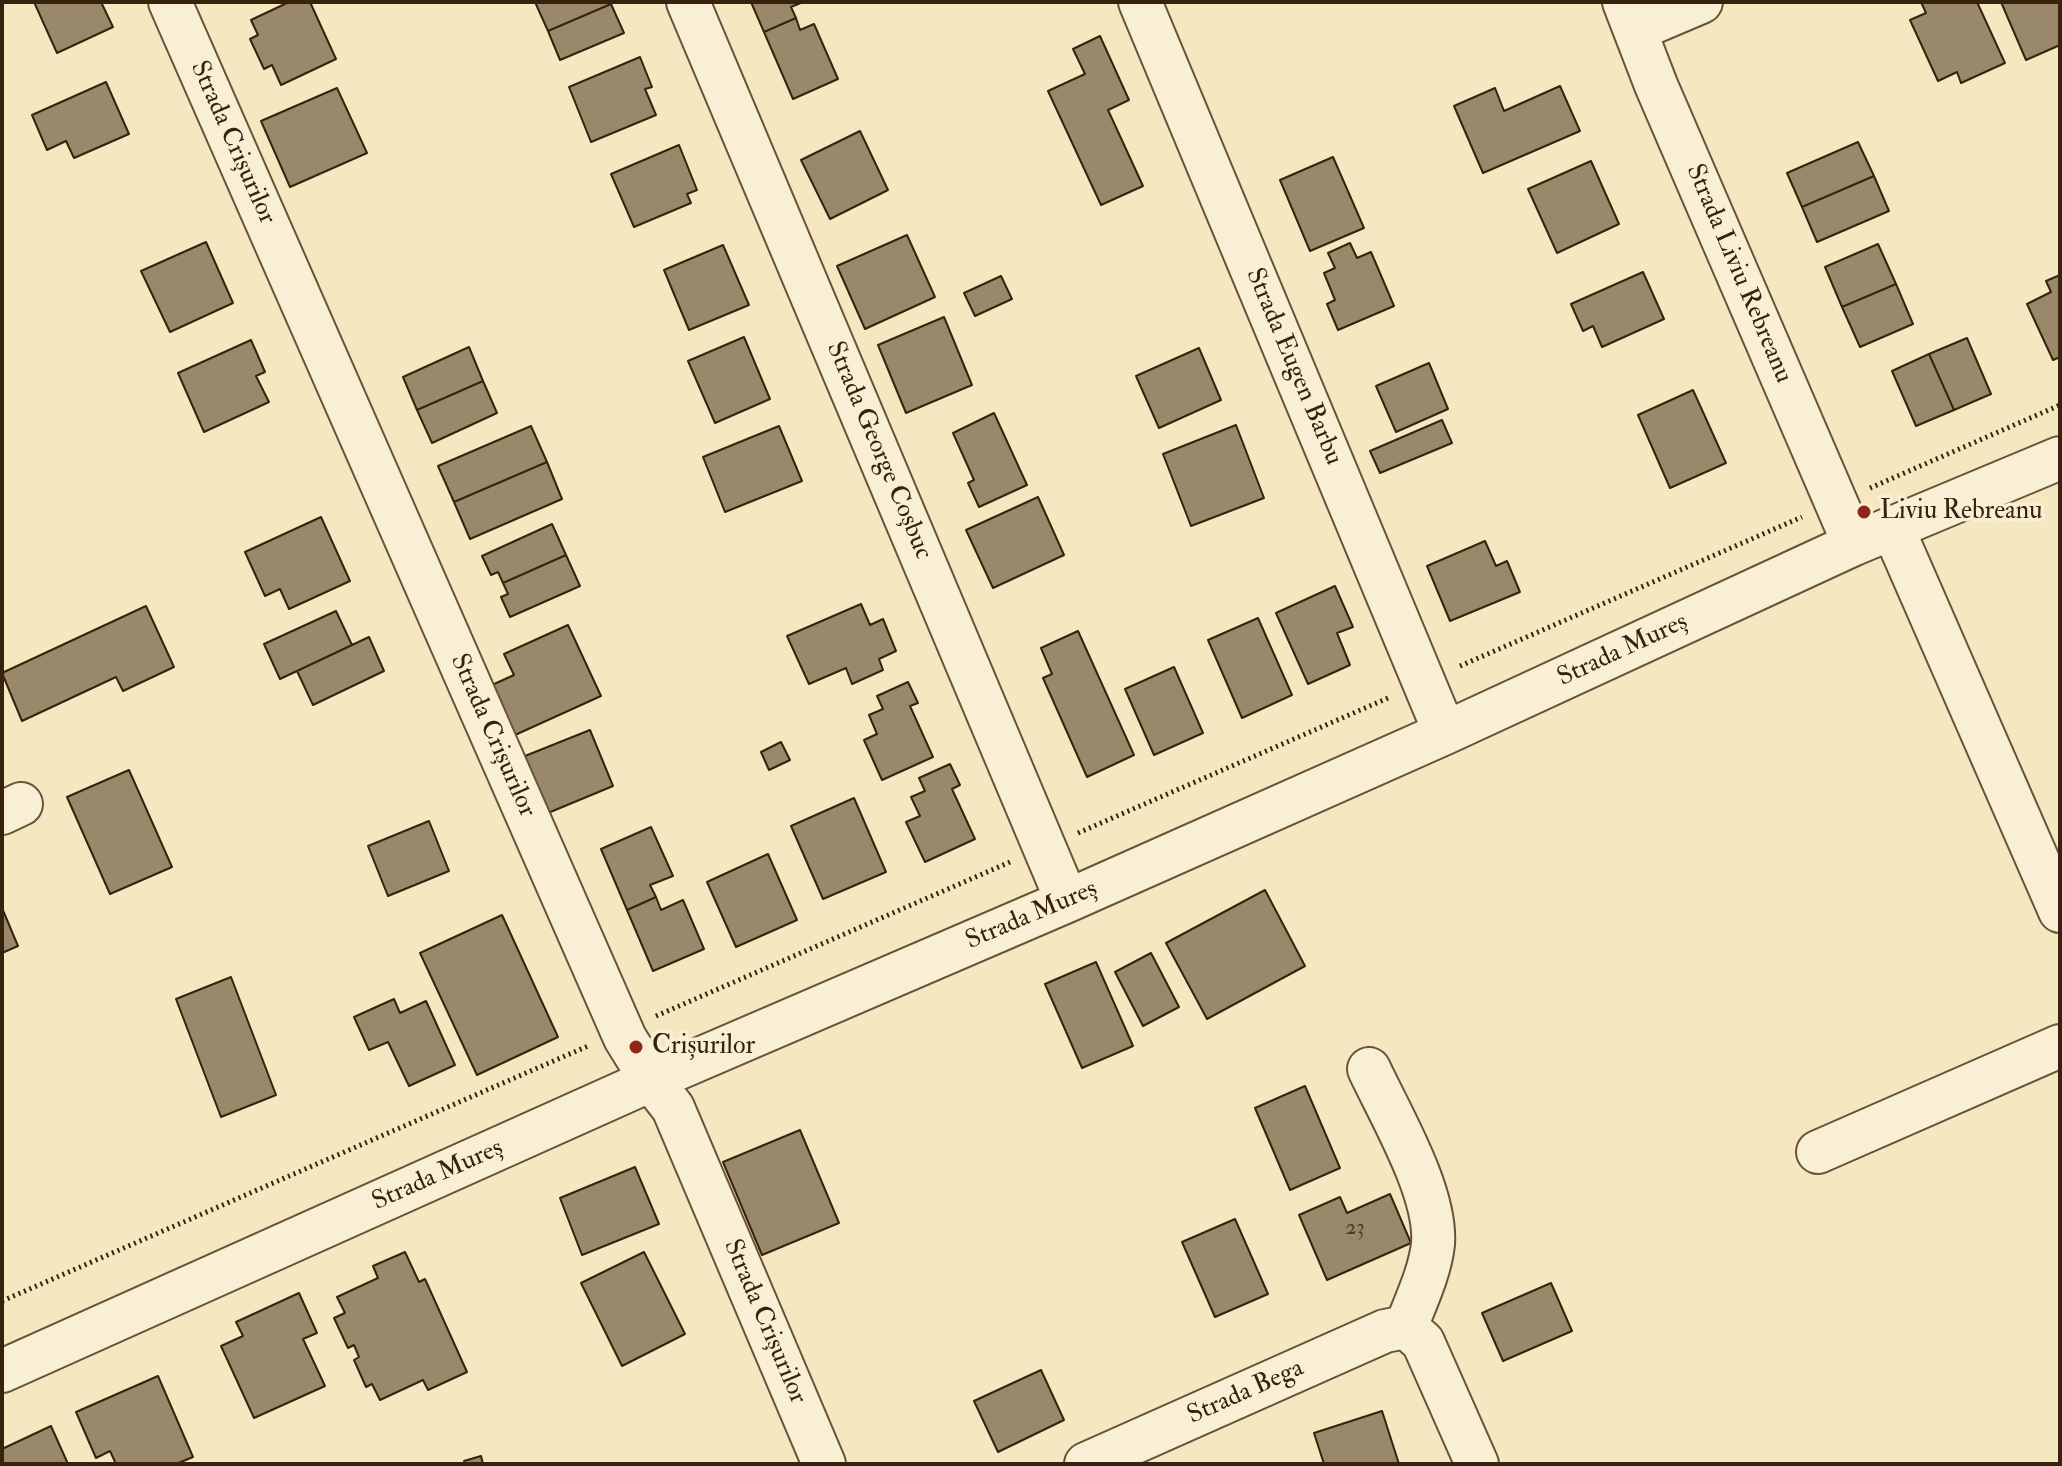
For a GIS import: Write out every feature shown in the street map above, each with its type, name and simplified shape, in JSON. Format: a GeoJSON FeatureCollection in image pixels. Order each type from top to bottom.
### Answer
{"type":"FeatureCollection","features":[{"type":"Feature","properties":{"kind":"street","name":"Strada Crișurilor"},"geometry":{"type":"LineString","coordinates":[[170,2],[625,1038],[673,1108],[824,1464]]}},
{"type":"Feature","properties":{"kind":"street","name":"Strada George Coșbuc"},"geometry":{"type":"LineString","coordinates":[[688,2],[1067,901]]}},
{"type":"Feature","properties":{"kind":"street","name":"Strada Eugen Barbu"},"geometry":{"type":"LineString","coordinates":[[1140,2],[1445,733]]}},
{"type":"Feature","properties":{"kind":"street"},"geometry":{"type":"LineString","coordinates":[[1629,16],[1701,2]]}},
{"type":"Feature","properties":{"kind":"street","name":"Strada Liviu Rebreanu"},"geometry":{"type":"LineString","coordinates":[[1629,16],[1854,544]]}},
{"type":"Feature","properties":{"kind":"street","name":"Strada Mureș"},"geometry":{"type":"LineString","coordinates":[[2,1371],[651,1080],[1067,901],[1445,733],[1854,544],[2060,458]]}},
{"type":"Feature","properties":{"kind":"street"},"geometry":{"type":"LineString","coordinates":[[1893,529],[2060,911]]}},
{"type":"Feature","properties":{"kind":"street"},"geometry":{"type":"LineString","coordinates":[[1818,1152],[2060,1046]]}},
{"type":"Feature","properties":{"kind":"street"},"geometry":{"type":"LineString","coordinates":[[1369,1069],[1421,1182],[1432,1218],[1433,1244],[1425,1278],[1406,1327],[1423,1342],[1477,1464]]}},
{"type":"Feature","properties":{"kind":"street","name":"Strada Bega"},"geometry":{"type":"LineString","coordinates":[[1086,1464],[1385,1331],[1406,1327]]}},
{"type":"Feature","properties":{"kind":"building"},"geometry":{"type":"Polygon","coordinates":[[[34,2],[101,2],[113,27],[57,53],[34,2]]]}},
{"type":"Feature","properties":{"kind":"building"},"geometry":{"type":"Polygon","coordinates":[[[289,2],[310,2],[336,59],[281,85],[272,65],[264,69],[250,39],[258,35],[251,20],[289,2]]]}},
{"type":"Feature","properties":{"kind":"building"},"geometry":{"type":"Polygon","coordinates":[[[535,2],[610,2],[611,4],[548,31],[535,2]]]}},
{"type":"Feature","properties":{"kind":"building"},"geometry":{"type":"Polygon","coordinates":[[[751,2],[803,2],[791,7],[796,18],[764,32],[751,2]]]}},
{"type":"Feature","properties":{"kind":"building"},"geometry":{"type":"Polygon","coordinates":[[[1921,2],[1977,2],[2005,63],[1961,83],[1957,72],[1938,81],[1910,20],[1926,13],[1921,2]]]}},
{"type":"Feature","properties":{"kind":"building"},"geometry":{"type":"Polygon","coordinates":[[[2001,2],[2060,2],[2060,45],[2026,60],[2001,2]]]}},
{"type":"Feature","properties":{"kind":"building"},"geometry":{"type":"Polygon","coordinates":[[[611,4],[624,33],[560,60],[548,31],[611,4]]]}},
{"type":"Feature","properties":{"kind":"building"},"geometry":{"type":"Polygon","coordinates":[[[796,18],[800,30],[814,24],[838,79],[793,99],[764,32],[796,18]]]}},
{"type":"Feature","properties":{"kind":"building"},"geometry":{"type":"Polygon","coordinates":[[[1100,36],[1129,100],[1108,110],[1143,186],[1101,205],[1048,91],[1085,74],[1073,49],[1100,36]]]}},
{"type":"Feature","properties":{"kind":"building"},"geometry":{"type":"Polygon","coordinates":[[[640,57],[652,87],[645,89],[656,115],[591,142],[569,87],[640,57]]]}},
{"type":"Feature","properties":{"kind":"building"},"geometry":{"type":"Polygon","coordinates":[[[106,82],[129,134],[74,158],[66,141],[47,150],[32,115],[106,82]]]}},
{"type":"Feature","properties":{"kind":"building"},"geometry":{"type":"Polygon","coordinates":[[[1560,86],[1580,131],[1483,173],[1454,106],[1495,88],[1504,111],[1560,86]]]}},
{"type":"Feature","properties":{"kind":"building"},"geometry":{"type":"Polygon","coordinates":[[[337,88],[367,153],[290,187],[261,121],[337,88]]]}},
{"type":"Feature","properties":{"kind":"building"},"geometry":{"type":"Polygon","coordinates":[[[860,131],[888,190],[830,219],[801,160],[860,131]]]}},
{"type":"Feature","properties":{"kind":"building"},"geometry":{"type":"Polygon","coordinates":[[[1858,142],[1874,176],[1802,207],[1787,173],[1858,142]]]}},
{"type":"Feature","properties":{"kind":"building"},"geometry":{"type":"Polygon","coordinates":[[[679,145],[697,190],[687,194],[691,203],[634,227],[611,174],[679,145]]]}},
{"type":"Feature","properties":{"kind":"building"},"geometry":{"type":"Polygon","coordinates":[[[1333,157],[1364,228],[1310,251],[1280,180],[1333,157]]]}},
{"type":"Feature","properties":{"kind":"building"},"geometry":{"type":"Polygon","coordinates":[[[1591,161],[1619,224],[1557,253],[1528,189],[1591,161]]]}},
{"type":"Feature","properties":{"kind":"building"},"geometry":{"type":"Polygon","coordinates":[[[1874,176],[1889,211],[1817,242],[1802,207],[1874,176]]]}},
{"type":"Feature","properties":{"kind":"building"},"geometry":{"type":"Polygon","coordinates":[[[907,235],[935,297],[865,329],[837,266],[907,235]]]}},
{"type":"Feature","properties":{"kind":"building"},"geometry":{"type":"Polygon","coordinates":[[[206,242],[233,303],[170,332],[141,271],[206,242]]]}},
{"type":"Feature","properties":{"kind":"building"},"geometry":{"type":"Polygon","coordinates":[[[1350,243],[1357,258],[1371,252],[1394,306],[1338,330],[1327,304],[1335,300],[1324,273],[1335,268],[1328,253],[1350,243]]]}},
{"type":"Feature","properties":{"kind":"building"},"geometry":{"type":"Polygon","coordinates":[[[1878,244],[1896,284],[1842,307],[1825,267],[1878,244]]]}},
{"type":"Feature","properties":{"kind":"building"},"geometry":{"type":"Polygon","coordinates":[[[723,245],[749,305],[689,330],[664,270],[723,245]]]}},
{"type":"Feature","properties":{"kind":"building"},"geometry":{"type":"Polygon","coordinates":[[[1643,272],[1664,319],[1602,347],[1593,326],[1583,331],[1571,304],[1643,272]]]}},
{"type":"Feature","properties":{"kind":"building"},"geometry":{"type":"Polygon","coordinates":[[[2060,275],[2060,357],[2053,360],[2027,304],[2051,292],[2046,281],[2060,275]]]}},
{"type":"Feature","properties":{"kind":"building"},"geometry":{"type":"Polygon","coordinates":[[[1001,276],[1012,299],[975,316],[964,293],[1001,276]]]}},
{"type":"Feature","properties":{"kind":"building"},"geometry":{"type":"Polygon","coordinates":[[[1896,284],[1913,324],[1860,347],[1842,307],[1896,284]]]}},
{"type":"Feature","properties":{"kind":"building"},"geometry":{"type":"Polygon","coordinates":[[[944,317],[972,385],[906,413],[878,345],[944,317]]]}},
{"type":"Feature","properties":{"kind":"building"},"geometry":{"type":"Polygon","coordinates":[[[744,337],[770,399],[715,423],[688,361],[744,337]]]}},
{"type":"Feature","properties":{"kind":"building"},"geometry":{"type":"Polygon","coordinates":[[[1967,338],[1991,394],[1954,410],[1929,354],[1967,338]]]}},
{"type":"Feature","properties":{"kind":"building"},"geometry":{"type":"Polygon","coordinates":[[[251,340],[265,372],[256,376],[269,402],[204,432],[178,373],[251,340]]]}},
{"type":"Feature","properties":{"kind":"building"},"geometry":{"type":"Polygon","coordinates":[[[469,347],[483,381],[417,410],[403,377],[469,347]]]}},
{"type":"Feature","properties":{"kind":"building"},"geometry":{"type":"Polygon","coordinates":[[[1199,348],[1221,400],[1159,428],[1136,376],[1199,348]]]}},
{"type":"Feature","properties":{"kind":"building"},"geometry":{"type":"Polygon","coordinates":[[[1929,354],[1954,410],[1916,426],[1892,371],[1929,354]]]}},
{"type":"Feature","properties":{"kind":"building"},"geometry":{"type":"Polygon","coordinates":[[[1429,363],[1448,409],[1396,432],[1376,386],[1429,363]]]}},
{"type":"Feature","properties":{"kind":"building"},"geometry":{"type":"Polygon","coordinates":[[[483,381],[497,413],[432,443],[417,410],[483,381]]]}},
{"type":"Feature","properties":{"kind":"building"},"geometry":{"type":"Polygon","coordinates":[[[1693,390],[1726,463],[1670,488],[1638,415],[1693,390]]]}},
{"type":"Feature","properties":{"kind":"building"},"geometry":{"type":"Polygon","coordinates":[[[994,413],[1027,485],[979,507],[968,483],[974,480],[953,433],[994,413]]]}},
{"type":"Feature","properties":{"kind":"building"},"geometry":{"type":"Polygon","coordinates":[[[1442,420],[1452,443],[1380,473],[1370,451],[1442,420]]]}},
{"type":"Feature","properties":{"kind":"building"},"geometry":{"type":"Polygon","coordinates":[[[1236,425],[1264,498],[1191,526],[1163,454],[1236,425]]]}},
{"type":"Feature","properties":{"kind":"building"},"geometry":{"type":"Polygon","coordinates":[[[531,426],[547,462],[454,502],[438,466],[531,426]]]}},
{"type":"Feature","properties":{"kind":"building"},"geometry":{"type":"Polygon","coordinates":[[[779,426],[802,481],[725,512],[703,457],[779,426]]]}},
{"type":"Feature","properties":{"kind":"building"},"geometry":{"type":"Polygon","coordinates":[[[547,462],[562,499],[470,539],[454,502],[547,462]]]}},
{"type":"Feature","properties":{"kind":"building"},"geometry":{"type":"Polygon","coordinates":[[[1038,497],[1064,555],[993,588],[966,530],[1038,497]]]}},
{"type":"Feature","properties":{"kind":"building"},"geometry":{"type":"Polygon","coordinates":[[[321,517],[350,581],[289,609],[280,589],[265,596],[245,552],[321,517]]]}},
{"type":"Feature","properties":{"kind":"building"},"geometry":{"type":"Polygon","coordinates":[[[552,524],[566,555],[503,583],[498,572],[491,575],[482,556],[552,524]]]}},
{"type":"Feature","properties":{"kind":"building"},"geometry":{"type":"Polygon","coordinates":[[[1485,541],[1496,566],[1507,561],[1520,592],[1450,621],[1427,566],[1485,541]]]}},
{"type":"Feature","properties":{"kind":"building"},"geometry":{"type":"Polygon","coordinates":[[[566,555],[580,586],[510,617],[501,597],[508,594],[503,583],[566,555]]]}},
{"type":"Feature","properties":{"kind":"building"},"geometry":{"type":"Polygon","coordinates":[[[1335,586],[1353,627],[1337,633],[1350,665],[1308,684],[1276,613],[1335,586]]]}},
{"type":"Feature","properties":{"kind":"building"},"geometry":{"type":"Polygon","coordinates":[[[861,604],[870,625],[883,619],[896,651],[879,659],[883,670],[852,684],[846,668],[809,684],[787,636],[861,604]]]}},
{"type":"Feature","properties":{"kind":"building"},"geometry":{"type":"Polygon","coordinates":[[[146,606],[174,667],[123,691],[116,677],[22,721],[2,673],[146,606]]]}},
{"type":"Feature","properties":{"kind":"building"},"geometry":{"type":"Polygon","coordinates":[[[336,611],[352,645],[280,679],[264,644],[336,611]]]}},
{"type":"Feature","properties":{"kind":"building"},"geometry":{"type":"Polygon","coordinates":[[[1258,618],[1292,695],[1242,718],[1208,640],[1258,618]]]}},
{"type":"Feature","properties":{"kind":"building"},"geometry":{"type":"Polygon","coordinates":[[[568,625],[601,696],[515,735],[492,685],[514,675],[504,654],[568,625]]]}},
{"type":"Feature","properties":{"kind":"building"},"geometry":{"type":"Polygon","coordinates":[[[1078,631],[1134,755],[1087,777],[1043,678],[1052,674],[1041,648],[1078,631]]]}},
{"type":"Feature","properties":{"kind":"building"},"geometry":{"type":"Polygon","coordinates":[[[369,637],[384,671],[313,705],[297,671],[369,637]]]}},
{"type":"Feature","properties":{"kind":"building"},"geometry":{"type":"Polygon","coordinates":[[[1174,667],[1203,733],[1154,755],[1125,689],[1174,667]]]}},
{"type":"Feature","properties":{"kind":"building"},"geometry":{"type":"Polygon","coordinates":[[[908,682],[918,703],[910,706],[933,757],[882,780],[864,740],[877,734],[869,715],[883,709],[877,696],[908,682]]]}},
{"type":"Feature","properties":{"kind":"building"},"geometry":{"type":"Polygon","coordinates":[[[590,730],[613,786],[548,813],[525,756],[590,730]]]}},
{"type":"Feature","properties":{"kind":"building"},"geometry":{"type":"Polygon","coordinates":[[[781,742],[790,760],[769,770],[761,752],[781,742]]]}},
{"type":"Feature","properties":{"kind":"building"},"geometry":{"type":"Polygon","coordinates":[[[950,764],[960,785],[952,789],[975,839],[925,862],[906,822],[920,816],[911,797],[925,791],[919,778],[950,764]]]}},
{"type":"Feature","properties":{"kind":"building"},"geometry":{"type":"Polygon","coordinates":[[[129,770],[172,867],[110,894],[67,797],[129,770]]]}},
{"type":"Feature","properties":{"kind":"building"},"geometry":{"type":"Polygon","coordinates":[[[854,798],[886,872],[823,899],[791,826],[854,798]]]}},
{"type":"Feature","properties":{"kind":"building"},"geometry":{"type":"Polygon","coordinates":[[[429,821],[449,871],[388,896],[368,846],[429,821]]]}},
{"type":"Feature","properties":{"kind":"building"},"geometry":{"type":"Polygon","coordinates":[[[651,827],[673,876],[650,885],[656,897],[627,910],[601,849],[651,827]]]}},
{"type":"Feature","properties":{"kind":"building"},"geometry":{"type":"Polygon","coordinates":[[[768,854],[797,920],[736,947],[707,882],[768,854]]]}},
{"type":"Feature","properties":{"kind":"building"},"geometry":{"type":"Polygon","coordinates":[[[1265,890],[1305,966],[1207,1019],[1166,943],[1265,890]]]}},
{"type":"Feature","properties":{"kind":"building"},"geometry":{"type":"Polygon","coordinates":[[[656,897],[661,910],[683,900],[704,949],[653,971],[627,910],[656,897]]]}},
{"type":"Feature","properties":{"kind":"building"},"geometry":{"type":"Polygon","coordinates":[[[2,908],[18,946],[2,953],[2,908]]]}},
{"type":"Feature","properties":{"kind":"building"},"geometry":{"type":"Polygon","coordinates":[[[502,915],[558,1037],[477,1075],[420,953],[502,915]]]}},
{"type":"Feature","properties":{"kind":"building"},"geometry":{"type":"Polygon","coordinates":[[[1151,953],[1179,1007],[1143,1026],[1115,972],[1151,953]]]}},
{"type":"Feature","properties":{"kind":"building"},"geometry":{"type":"Polygon","coordinates":[[[1096,962],[1133,1046],[1082,1068],[1045,984],[1096,962]]]}},
{"type":"Feature","properties":{"kind":"building"},"geometry":{"type":"Polygon","coordinates":[[[231,977],[276,1095],[221,1117],[176,999],[231,977]]]}},
{"type":"Feature","properties":{"kind":"building"},"geometry":{"type":"Polygon","coordinates":[[[394,999],[400,1013],[426,1001],[455,1065],[409,1086],[388,1042],[369,1050],[354,1017],[394,999]]]}},
{"type":"Feature","properties":{"kind":"building"},"geometry":{"type":"Polygon","coordinates":[[[1305,1086],[1340,1168],[1290,1190],[1255,1108],[1305,1086]]]}},
{"type":"Feature","properties":{"kind":"building"},"geometry":{"type":"Polygon","coordinates":[[[800,1130],[839,1223],[762,1255],[723,1162],[800,1130]]]}},
{"type":"Feature","properties":{"kind":"building"},"geometry":{"type":"Polygon","coordinates":[[[635,1167],[659,1224],[582,1255],[560,1198],[635,1167]]]}},
{"type":"Feature","properties":{"kind":"building"},"geometry":{"type":"Polygon","coordinates":[[[1390,1194],[1411,1243],[1327,1280],[1299,1215],[1340,1197],[1347,1213],[1390,1194]]]}},
{"type":"Feature","properties":{"kind":"building"},"geometry":{"type":"Polygon","coordinates":[[[1235,1219],[1268,1294],[1215,1317],[1182,1242],[1235,1219]]]}},
{"type":"Feature","properties":{"kind":"building"},"geometry":{"type":"Polygon","coordinates":[[[405,1252],[419,1282],[425,1279],[467,1372],[428,1390],[423,1380],[380,1400],[372,1384],[366,1387],[354,1360],[359,1357],[354,1345],[348,1348],[334,1318],[345,1313],[337,1297],[378,1278],[373,1266],[405,1252]]]}},
{"type":"Feature","properties":{"kind":"building"},"geometry":{"type":"Polygon","coordinates":[[[644,1252],[685,1334],[622,1366],[581,1283],[644,1252]]]}},
{"type":"Feature","properties":{"kind":"building"},"geometry":{"type":"Polygon","coordinates":[[[1551,1283],[1572,1331],[1503,1361],[1482,1313],[1551,1283]]]}},
{"type":"Feature","properties":{"kind":"building"},"geometry":{"type":"Polygon","coordinates":[[[299,1293],[317,1333],[303,1339],[325,1386],[254,1418],[221,1346],[243,1336],[236,1322],[299,1293]]]}},
{"type":"Feature","properties":{"kind":"building"},"geometry":{"type":"Polygon","coordinates":[[[1041,1370],[1064,1420],[998,1452],[974,1401],[1041,1370]]]}},
{"type":"Feature","properties":{"kind":"building"},"geometry":{"type":"Polygon","coordinates":[[[158,1376],[193,1457],[176,1464],[116,1464],[110,1451],[96,1458],[76,1412],[158,1376]]]}},
{"type":"Feature","properties":{"kind":"building"},"geometry":{"type":"Polygon","coordinates":[[[1382,1411],[1399,1464],[1324,1464],[1314,1433],[1382,1411]]]}},
{"type":"Feature","properties":{"kind":"building"},"geometry":{"type":"Polygon","coordinates":[[[51,1426],[68,1464],[2,1464],[2,1449],[51,1426]]]}},
{"type":"Feature","properties":{"kind":"building"},"geometry":{"type":"Polygon","coordinates":[[[481,1456],[483,1464],[465,1464],[464,1461],[481,1456]]]}},
{"type":"Feature","properties":{"kind":"place","name":"Liviu Rebreanu"},"geometry":{"type":"Point","coordinates":[1864,512]}},
{"type":"Feature","properties":{"kind":"place","name":"Crișurilor"},"geometry":{"type":"Point","coordinates":[636,1047]}}]}
